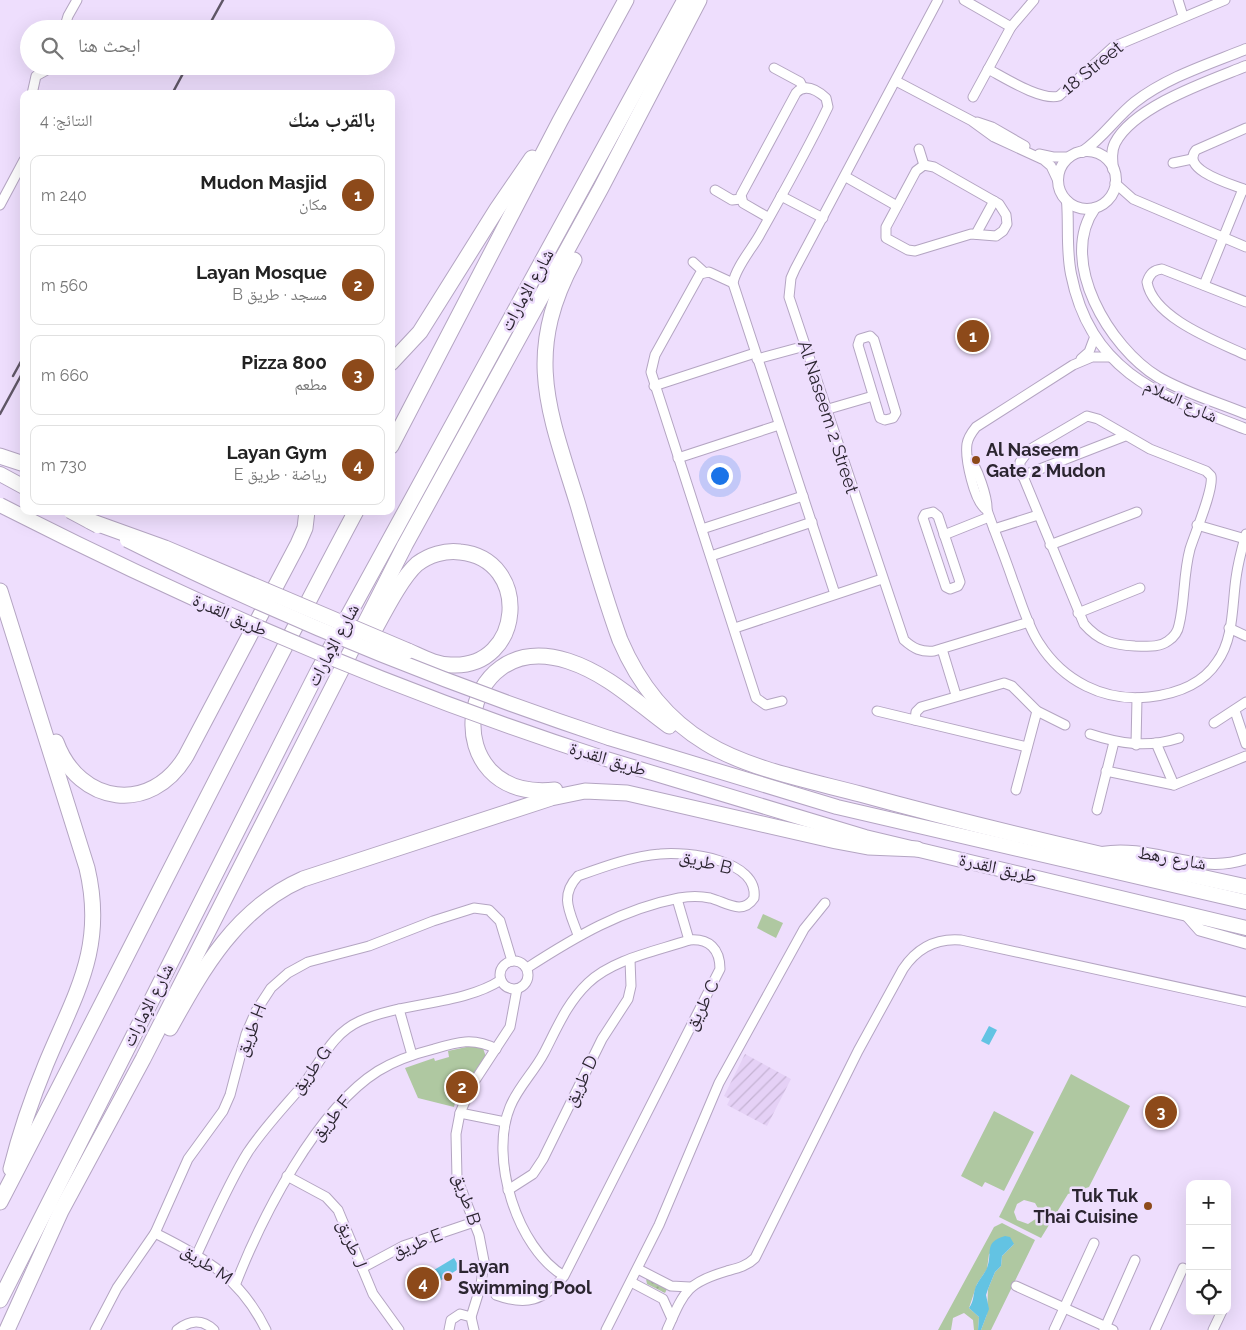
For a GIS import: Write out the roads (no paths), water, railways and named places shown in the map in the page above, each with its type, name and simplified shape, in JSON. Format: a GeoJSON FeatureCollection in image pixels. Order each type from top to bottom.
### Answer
{"type":"FeatureCollection","features":[{"type":"Feature","properties":{"kind":"highway"},"geometry":{"type":"LineString","coordinates":[[395,438],[560,121],[626,0]]}},
{"type":"Feature","properties":{"kind":"highway","name":"شارع الإمارات"},"geometry":{"type":"LineString","coordinates":[[0,1300],[318,671],[685,0]]}},
{"type":"Feature","properties":{"kind":"highway"},"geometry":{"type":"LineString","coordinates":[[8,1330],[40,1257],[188,972],[270,807],[414,528],[601,188],[700,0]]}},
{"type":"Feature","properties":{"kind":"highway"},"geometry":{"type":"LineString","coordinates":[[709,0],[560,287],[551,313],[545,340],[544,382],[549,410],[615,628],[628,658],[648,690],[677,722],[718,750],[752,764],[857,794],[1097,853],[1246,887]]}},
{"type":"Feature","properties":{"kind":"highway"},"geometry":{"type":"LineString","coordinates":[[395,359],[420,332],[497,209],[560,121]]}},
{"type":"Feature","properties":{"kind":"highway"},"geometry":{"type":"LineString","coordinates":[[0,456],[20,463]]}},
{"type":"Feature","properties":{"kind":"highway"},"geometry":{"type":"LineString","coordinates":[[10,623],[22,638],[28,652],[56,741],[64,762],[71,771],[99,791],[121,795],[144,792],[164,782],[180,766],[298,544],[305,528],[307,515]]}},
{"type":"Feature","properties":{"kind":"highway"},"geometry":{"type":"LineString","coordinates":[[3,1196],[354,515]]}},
{"type":"Feature","properties":{"kind":"highway"},"geometry":{"type":"LineString","coordinates":[[90,522],[165,548],[408,651],[438,663],[453,666],[476,661],[496,648],[508,628],[511,612],[508,589],[496,569],[476,556],[454,551],[430,556],[412,570],[344,681],[292,780],[270,807]]}},
{"type":"Feature","properties":{"kind":"highway"},"geometry":{"type":"LineString","coordinates":[[0,591],[87,868],[94,916],[91,948],[83,978],[34,1094],[15,1151],[3,1196]]}},
{"type":"Feature","properties":{"kind":"highway"},"geometry":{"type":"LineString","coordinates":[[836,841],[793,824],[682,796],[639,788],[591,785],[546,791],[529,791],[513,786],[493,773],[478,753],[472,727],[475,701],[484,685],[495,672],[510,662],[527,657],[545,656],[568,661],[597,673],[622,688],[689,739],[725,758],[820,788],[857,794]]}},
{"type":"Feature","properties":{"kind":"highway"},"geometry":{"type":"LineString","coordinates":[[40,1257],[69,1217],[203,969],[218,948],[248,914],[280,890],[303,880],[495,815],[551,798],[585,791],[612,791],[649,796],[868,847],[916,849]]}},
{"type":"Feature","properties":{"kind":"main road","name":"طريق القدرة"},"geometry":{"type":"LineString","coordinates":[[0,505],[20,515]]}},
{"type":"Feature","properties":{"kind":"main road","name":"طريق القدرة"},"geometry":{"type":"LineString","coordinates":[[20,515],[131,570],[267,631],[432,699],[603,758],[865,837],[1246,928]]}},
{"type":"Feature","properties":{"kind":"main road","name":"طريق القدرة"},"geometry":{"type":"LineString","coordinates":[[77,515],[214,582],[334,635],[478,692],[609,738],[836,807],[1246,902]]}},
{"type":"Feature","properties":{"kind":"main road"},"geometry":{"type":"LineString","coordinates":[[1185,913],[1200,930],[1246,943]]}},
{"type":"Feature","properties":{"kind":"street"},"geometry":{"type":"LineString","coordinates":[[68,20],[77,0]]}},
{"type":"Feature","properties":{"kind":"street","name":"Al Naseem 2 Street"},"geometry":{"type":"LineString","coordinates":[[938,0],[846,177],[795,269],[789,288],[792,306],[825,410],[904,640],[912,648],[923,652],[942,649],[1029,622]]}},
{"type":"Feature","properties":{"kind":"street"},"geometry":{"type":"LineString","coordinates":[[964,0],[1011,27]]}},
{"type":"Feature","properties":{"kind":"street"},"geometry":{"type":"LineString","coordinates":[[973,97],[1011,27],[1034,0]]}},
{"type":"Feature","properties":{"kind":"street"},"geometry":{"type":"LineString","coordinates":[[1178,0],[1183,16]]}},
{"type":"Feature","properties":{"kind":"street","name":"18 Street"},"geometry":{"type":"LineString","coordinates":[[988,69],[1046,97],[1053,98],[1059,96],[1113,47],[1225,0]]}},
{"type":"Feature","properties":{"kind":"street"},"geometry":{"type":"LineString","coordinates":[[999,136],[1038,154],[1053,157],[1070,157],[1082,152],[1097,141],[1124,112],[1148,92],[1178,77],[1246,49]]}},
{"type":"Feature","properties":{"kind":"street"},"geometry":{"type":"LineString","coordinates":[[896,81],[1044,160],[1051,166],[1062,196],[1067,201],[1080,208],[1095,208],[1110,196],[1115,183],[1112,160],[1116,143],[1140,118],[1182,92],[1246,66]]}},
{"type":"Feature","properties":{"kind":"street"},"geometry":{"type":"LineString","coordinates":[[774,68],[800,82],[803,88]]}},
{"type":"Feature","properties":{"kind":"street"},"geometry":{"type":"LineString","coordinates":[[33,90],[38,75]]}},
{"type":"Feature","properties":{"kind":"street"},"geometry":{"type":"LineString","coordinates":[[769,218],[743,203],[741,199],[743,190],[796,93],[803,88],[808,88],[822,95],[828,102],[828,107],[781,196],[769,218],[744,261],[733,283],[835,594]]}},
{"type":"Feature","properties":{"kind":"street"},"geometry":{"type":"LineString","coordinates":[[1204,285],[1244,189],[1199,170],[1193,164],[1192,159],[1196,150],[1246,128]]}},
{"type":"Feature","properties":{"kind":"street"},"geometry":{"type":"LineString","coordinates":[[919,150],[924,165]]}},
{"type":"Feature","properties":{"kind":"street"},"geometry":{"type":"LineString","coordinates":[[1082,152],[1101,155],[1113,169]]}},
{"type":"Feature","properties":{"kind":"street"},"geometry":{"type":"LineString","coordinates":[[1058,181],[1061,167],[1070,157]]}},
{"type":"Feature","properties":{"kind":"street"},"geometry":{"type":"LineString","coordinates":[[1172,163],[1192,159]]}},
{"type":"Feature","properties":{"kind":"street"},"geometry":{"type":"LineString","coordinates":[[924,165],[934,167],[994,201],[1006,215],[1007,224],[1003,231],[996,236],[988,237],[976,234],[915,251],[908,250],[890,241],[885,235],[886,227],[916,171],[924,165]]}},
{"type":"Feature","properties":{"kind":"street"},"geometry":{"type":"LineString","coordinates":[[0,205],[20,168]]}},
{"type":"Feature","properties":{"kind":"street"},"geometry":{"type":"LineString","coordinates":[[846,177],[896,206]]}},
{"type":"Feature","properties":{"kind":"street"},"geometry":{"type":"LineString","coordinates":[[1115,183],[1133,199],[1246,247]]}},
{"type":"Feature","properties":{"kind":"street"},"geometry":{"type":"LineString","coordinates":[[715,190],[732,200],[741,199]]}},
{"type":"Feature","properties":{"kind":"street"},"geometry":{"type":"LineString","coordinates":[[781,196],[823,218]]}},
{"type":"Feature","properties":{"kind":"street"},"geometry":{"type":"LineString","coordinates":[[976,234],[994,201]]}},
{"type":"Feature","properties":{"kind":"street","name":"شارع السلام"},"geometry":{"type":"LineString","coordinates":[[1067,201],[1067,240],[1070,273],[1080,306],[1095,336],[1110,356],[1132,376],[1156,393],[1246,429]]}},
{"type":"Feature","properties":{"kind":"street","name":"شارع السلام"},"geometry":{"type":"LineString","coordinates":[[1095,208],[1088,220],[1083,239],[1085,272],[1096,306],[1115,338],[1135,359],[1158,377],[1246,414]]}},
{"type":"Feature","properties":{"kind":"street"},"geometry":{"type":"LineString","coordinates":[[693,262],[704,272],[714,274],[733,283]]}},
{"type":"Feature","properties":{"kind":"street"},"geometry":{"type":"LineString","coordinates":[[1246,302],[1162,269],[1155,270],[1147,282],[1153,294],[1179,322],[1246,355]]}},
{"type":"Feature","properties":{"kind":"street"},"geometry":{"type":"LineString","coordinates":[[704,272],[696,278],[654,355],[651,372],[756,698],[766,705],[782,701]]}},
{"type":"Feature","properties":{"kind":"street"},"geometry":{"type":"LineString","coordinates":[[870,336],[874,340],[896,413],[893,418],[885,420],[880,418],[873,396],[857,343],[860,339],[870,336]]}},
{"type":"Feature","properties":{"kind":"street"},"geometry":{"type":"LineString","coordinates":[[1095,336],[1089,352],[1073,365],[976,427],[967,442],[968,466],[978,488],[982,506],[988,513],[1038,642],[1053,663],[1071,678],[1092,689],[1114,696],[1137,698],[1182,690],[1207,674],[1218,662],[1225,648],[1236,575],[1245,540],[1197,525]]}},
{"type":"Feature","properties":{"kind":"street"},"geometry":{"type":"LineString","coordinates":[[654,386],[756,356],[805,346]]}},
{"type":"Feature","properties":{"kind":"street"},"geometry":{"type":"LineString","coordinates":[[1073,365],[1092,357],[1110,356]]}},
{"type":"Feature","properties":{"kind":"street"},"geometry":{"type":"LineString","coordinates":[[825,410],[873,396]]}},
{"type":"Feature","properties":{"kind":"street"},"geometry":{"type":"LineString","coordinates":[[1092,416],[1125,436],[1150,450],[1206,471],[1211,476],[1211,489],[1197,525],[1185,572],[1179,627],[1168,641],[1150,646],[1120,645],[1106,642],[1093,635],[1084,624],[1022,476],[1020,462],[1023,455],[1082,418],[1092,416]]}},
{"type":"Feature","properties":{"kind":"street"},"geometry":{"type":"LineString","coordinates":[[678,458],[779,425]]}},
{"type":"Feature","properties":{"kind":"street"},"geometry":{"type":"LineString","coordinates":[[1022,476],[1125,436]]}},
{"type":"Feature","properties":{"kind":"street"},"geometry":{"type":"LineString","coordinates":[[702,529],[803,496]]}},
{"type":"Feature","properties":{"kind":"street"},"geometry":{"type":"LineString","coordinates":[[933,512],[937,514],[944,535],[960,582],[958,586],[952,588],[946,587],[923,518],[925,514],[933,512]]}},
{"type":"Feature","properties":{"kind":"street"},"geometry":{"type":"LineString","coordinates":[[1050,545],[1137,512]]}},
{"type":"Feature","properties":{"kind":"street"},"geometry":{"type":"LineString","coordinates":[[944,535],[988,513]]}},
{"type":"Feature","properties":{"kind":"street"},"geometry":{"type":"LineString","coordinates":[[994,529],[1038,514]]}},
{"type":"Feature","properties":{"kind":"street"},"geometry":{"type":"LineString","coordinates":[[711,556],[812,522]]}},
{"type":"Feature","properties":{"kind":"street"},"geometry":{"type":"LineString","coordinates":[[735,628],[882,579]]}},
{"type":"Feature","properties":{"kind":"street"},"geometry":{"type":"LineString","coordinates":[[1078,613],[1140,588]]}},
{"type":"Feature","properties":{"kind":"street"},"geometry":{"type":"LineString","coordinates":[[1229,628],[1246,636]]}},
{"type":"Feature","properties":{"kind":"street"},"geometry":{"type":"LineString","coordinates":[[942,649],[956,695]]}},
{"type":"Feature","properties":{"kind":"street"},"geometry":{"type":"LineString","coordinates":[[915,720],[919,708],[956,695],[999,684],[1008,684],[1037,711],[1065,725]]}},
{"type":"Feature","properties":{"kind":"street"},"geometry":{"type":"LineString","coordinates":[[1136,744],[1137,698]]}},
{"type":"Feature","properties":{"kind":"street"},"geometry":{"type":"LineString","coordinates":[[1214,723],[1246,702]]}},
{"type":"Feature","properties":{"kind":"street"},"geometry":{"type":"LineString","coordinates":[[877,711],[1027,748]]}},
{"type":"Feature","properties":{"kind":"street"},"geometry":{"type":"LineString","coordinates":[[1016,790],[1037,711]]}},
{"type":"Feature","properties":{"kind":"street"},"geometry":{"type":"LineString","coordinates":[[1235,711],[1246,744]]}},
{"type":"Feature","properties":{"kind":"street"},"geometry":{"type":"LineString","coordinates":[[1090,734],[1114,742],[1136,744],[1156,743],[1179,738]]}},
{"type":"Feature","properties":{"kind":"street"},"geometry":{"type":"LineString","coordinates":[[1097,810],[1114,742]]}},
{"type":"Feature","properties":{"kind":"street"},"geometry":{"type":"LineString","coordinates":[[1156,743],[1174,785]]}},
{"type":"Feature","properties":{"kind":"street"},"geometry":{"type":"LineString","coordinates":[[1106,771],[1174,785],[1246,756]]}},
{"type":"Feature","properties":{"kind":"street","name":"شارع رهط"},"geometry":{"type":"LineString","coordinates":[[1097,853],[1131,850],[1214,866],[1231,864],[1246,859]]}},
{"type":"Feature","properties":{"kind":"street","name":"طريق B"},"geometry":{"type":"LineString","coordinates":[[527,968],[578,935],[627,913],[677,898],[700,896],[737,908],[744,907],[754,898],[755,891],[750,879],[743,872],[724,863],[688,854],[646,856],[578,876],[570,884],[566,895],[578,935]]}},
{"type":"Feature","properties":{"kind":"street"},"geometry":{"type":"LineString","coordinates":[[564,1276],[548,1265],[535,1249],[524,1230],[508,1190],[503,1165],[505,1122],[516,1094],[539,1061],[562,1017],[577,995],[589,982],[603,972],[630,960],[689,940],[677,898]]}},
{"type":"Feature","properties":{"kind":"street"},"geometry":{"type":"LineString","coordinates":[[606,1330],[638,1269],[669,1203],[719,1083],[804,929],[825,903]]}},
{"type":"Feature","properties":{"kind":"street","name":"طريق H"},"geometry":{"type":"LineString","coordinates":[[95,1330],[117,1288],[155,1233],[188,1159],[223,1111],[230,1095],[246,1034],[256,1010],[271,988],[288,973],[308,962],[369,946],[433,921],[474,908],[489,910],[500,921],[512,961]]}},
{"type":"Feature","properties":{"kind":"street","name":"طريق C"},"geometry":{"type":"LineString","coordinates":[[496,1295],[511,1301],[526,1302],[541,1297],[554,1289],[564,1276],[720,969],[720,959],[712,946],[699,939],[689,940]]}},
{"type":"Feature","properties":{"kind":"street"},"geometry":{"type":"LineString","coordinates":[[667,1330],[682,1298],[690,1287],[708,1277],[747,1265],[756,1258],[858,1051],[902,968],[931,947],[944,943],[966,941],[1246,1002]]}},
{"type":"Feature","properties":{"kind":"street","name":"طريق D"},"geometry":{"type":"LineString","coordinates":[[508,1190],[533,1174],[543,1159],[602,1039],[628,999],[631,986],[630,960]]}},
{"type":"Feature","properties":{"kind":"street"},"geometry":{"type":"LineString","coordinates":[[512,961],[518,961],[527,968],[528,978],[526,983],[517,989],[507,987],[501,980],[502,968],[512,961]]}},
{"type":"Feature","properties":{"kind":"street","name":"طريق G"},"geometry":{"type":"LineString","coordinates":[[197,1254],[231,1181],[248,1152],[267,1125],[303,1084],[328,1047],[348,1027],[360,1021],[399,1010],[482,990],[501,980]]}},
{"type":"Feature","properties":{"kind":"street","name":"طريق B"},"geometry":{"type":"LineString","coordinates":[[471,1317],[481,1285],[484,1262],[479,1235],[457,1178],[455,1149],[460,1113],[476,1078],[510,1027],[517,989]]}},
{"type":"Feature","properties":{"kind":"street"},"geometry":{"type":"LineString","coordinates":[[399,1010],[412,1055]]}},
{"type":"Feature","properties":{"kind":"street","name":"طريق F"},"geometry":{"type":"LineString","coordinates":[[236,1283],[265,1218],[287,1176],[324,1124],[360,1085],[377,1072],[412,1055],[468,1041],[478,1041],[496,1049]]}},
{"type":"Feature","properties":{"kind":"street"},"geometry":{"type":"LineString","coordinates":[[460,1113],[505,1122]]}},
{"type":"Feature","properties":{"kind":"street","name":"طريق J"},"geometry":{"type":"LineString","coordinates":[[287,1176],[318,1192],[333,1203],[345,1222],[373,1294],[399,1330]]}},
{"type":"Feature","properties":{"kind":"street","name":"طريق E"},"geometry":{"type":"LineString","coordinates":[[362,1268],[403,1246],[474,1222]]}},
{"type":"Feature","properties":{"kind":"street","name":"طريق M"},"geometry":{"type":"LineString","coordinates":[[155,1233],[197,1254],[236,1283],[266,1330]]}},
{"type":"Feature","properties":{"kind":"street"},"geometry":{"type":"LineString","coordinates":[[1054,1330],[1094,1243]]}},
{"type":"Feature","properties":{"kind":"street"},"geometry":{"type":"LineString","coordinates":[[1016,1286],[1108,1329],[1135,1260]]}},
{"type":"Feature","properties":{"kind":"street"},"geometry":{"type":"LineString","coordinates":[[1155,1330],[1183,1268]]}},
{"type":"Feature","properties":{"kind":"street"},"geometry":{"type":"LineString","coordinates":[[638,1269],[671,1286],[682,1298]]}},
{"type":"Feature","properties":{"kind":"street"},"geometry":{"type":"LineString","coordinates":[[630,1282],[663,1299],[682,1298]]}},
{"type":"Feature","properties":{"kind":"street"},"geometry":{"type":"LineString","coordinates":[[671,1286],[690,1287]]}},
{"type":"Feature","properties":{"kind":"street"},"geometry":{"type":"LineString","coordinates":[[663,1299],[672,1319]]}},
{"type":"Feature","properties":{"kind":"street"},"geometry":{"type":"LineString","coordinates":[[448,1329],[453,1317],[475,1302]]}},
{"type":"Feature","properties":{"kind":"street"},"geometry":{"type":"LineString","coordinates":[[460,1314],[471,1317],[476,1329]]}},
{"type":"Feature","properties":{"kind":"street"},"geometry":{"type":"LineString","coordinates":[[1213,1330],[1220,1315]]}},
{"type":"Feature","properties":{"kind":"street"},"geometry":{"type":"LineString","coordinates":[[177,1330],[192,1322],[202,1322],[214,1330]]}},
{"type":"Feature","properties":{"kind":"water"},"geometry":{"type":"Polygon","coordinates":[[[989,1026],[997,1030],[989,1045],[981,1041],[989,1026]]]}},
{"type":"Feature","properties":{"kind":"water"},"geometry":{"type":"Polygon","coordinates":[[[1010,1237],[1014,1244],[1002,1256],[1001,1266],[995,1272],[986,1295],[989,1309],[981,1330],[978,1330],[979,1317],[969,1308],[973,1301],[976,1286],[989,1263],[991,1245],[998,1238],[1010,1237]]]}},
{"type":"Feature","properties":{"kind":"water"},"geometry":{"type":"Polygon","coordinates":[[[454,1258],[460,1268],[435,1284],[429,1273],[454,1258]]]}},
{"type":"Feature","properties":{"kind":"railway"},"geometry":{"type":"LineString","coordinates":[[212,20],[223,0]]}},
{"type":"Feature","properties":{"kind":"railway"},"geometry":{"type":"LineString","coordinates":[[174,90],[182,75]]}},
{"type":"Feature","properties":{"kind":"railway"},"geometry":{"type":"LineString","coordinates":[[13,376],[20,363]]}},
{"type":"Feature","properties":{"kind":"railway"},"geometry":{"type":"LineString","coordinates":[[0,414],[20,377]]}},
{"type":"Feature","properties":{"kind":"place","name":"Mudon Masjid"},"geometry":{"type":"Point","coordinates":[973,336]}},
{"type":"Feature","properties":{"kind":"place","name":"Al Naseem Gate 2 Mudon"},"geometry":{"type":"Point","coordinates":[976,460]}},
{"type":"Feature","properties":{"kind":"place","name":"Layan Mosque"},"geometry":{"type":"Point","coordinates":[462,1087]}},
{"type":"Feature","properties":{"kind":"place","name":"800 Pizza"},"geometry":{"type":"Point","coordinates":[1161,1112]}},
{"type":"Feature","properties":{"kind":"place","name":"Tuk Tuk Thai Cuisine"},"geometry":{"type":"Point","coordinates":[1148,1206]}},
{"type":"Feature","properties":{"kind":"place","name":"Layan Swimming Pool"},"geometry":{"type":"Point","coordinates":[448,1277]}},
{"type":"Feature","properties":{"kind":"place","name":"Layan Gym"},"geometry":{"type":"Point","coordinates":[423,1283]}}]}
